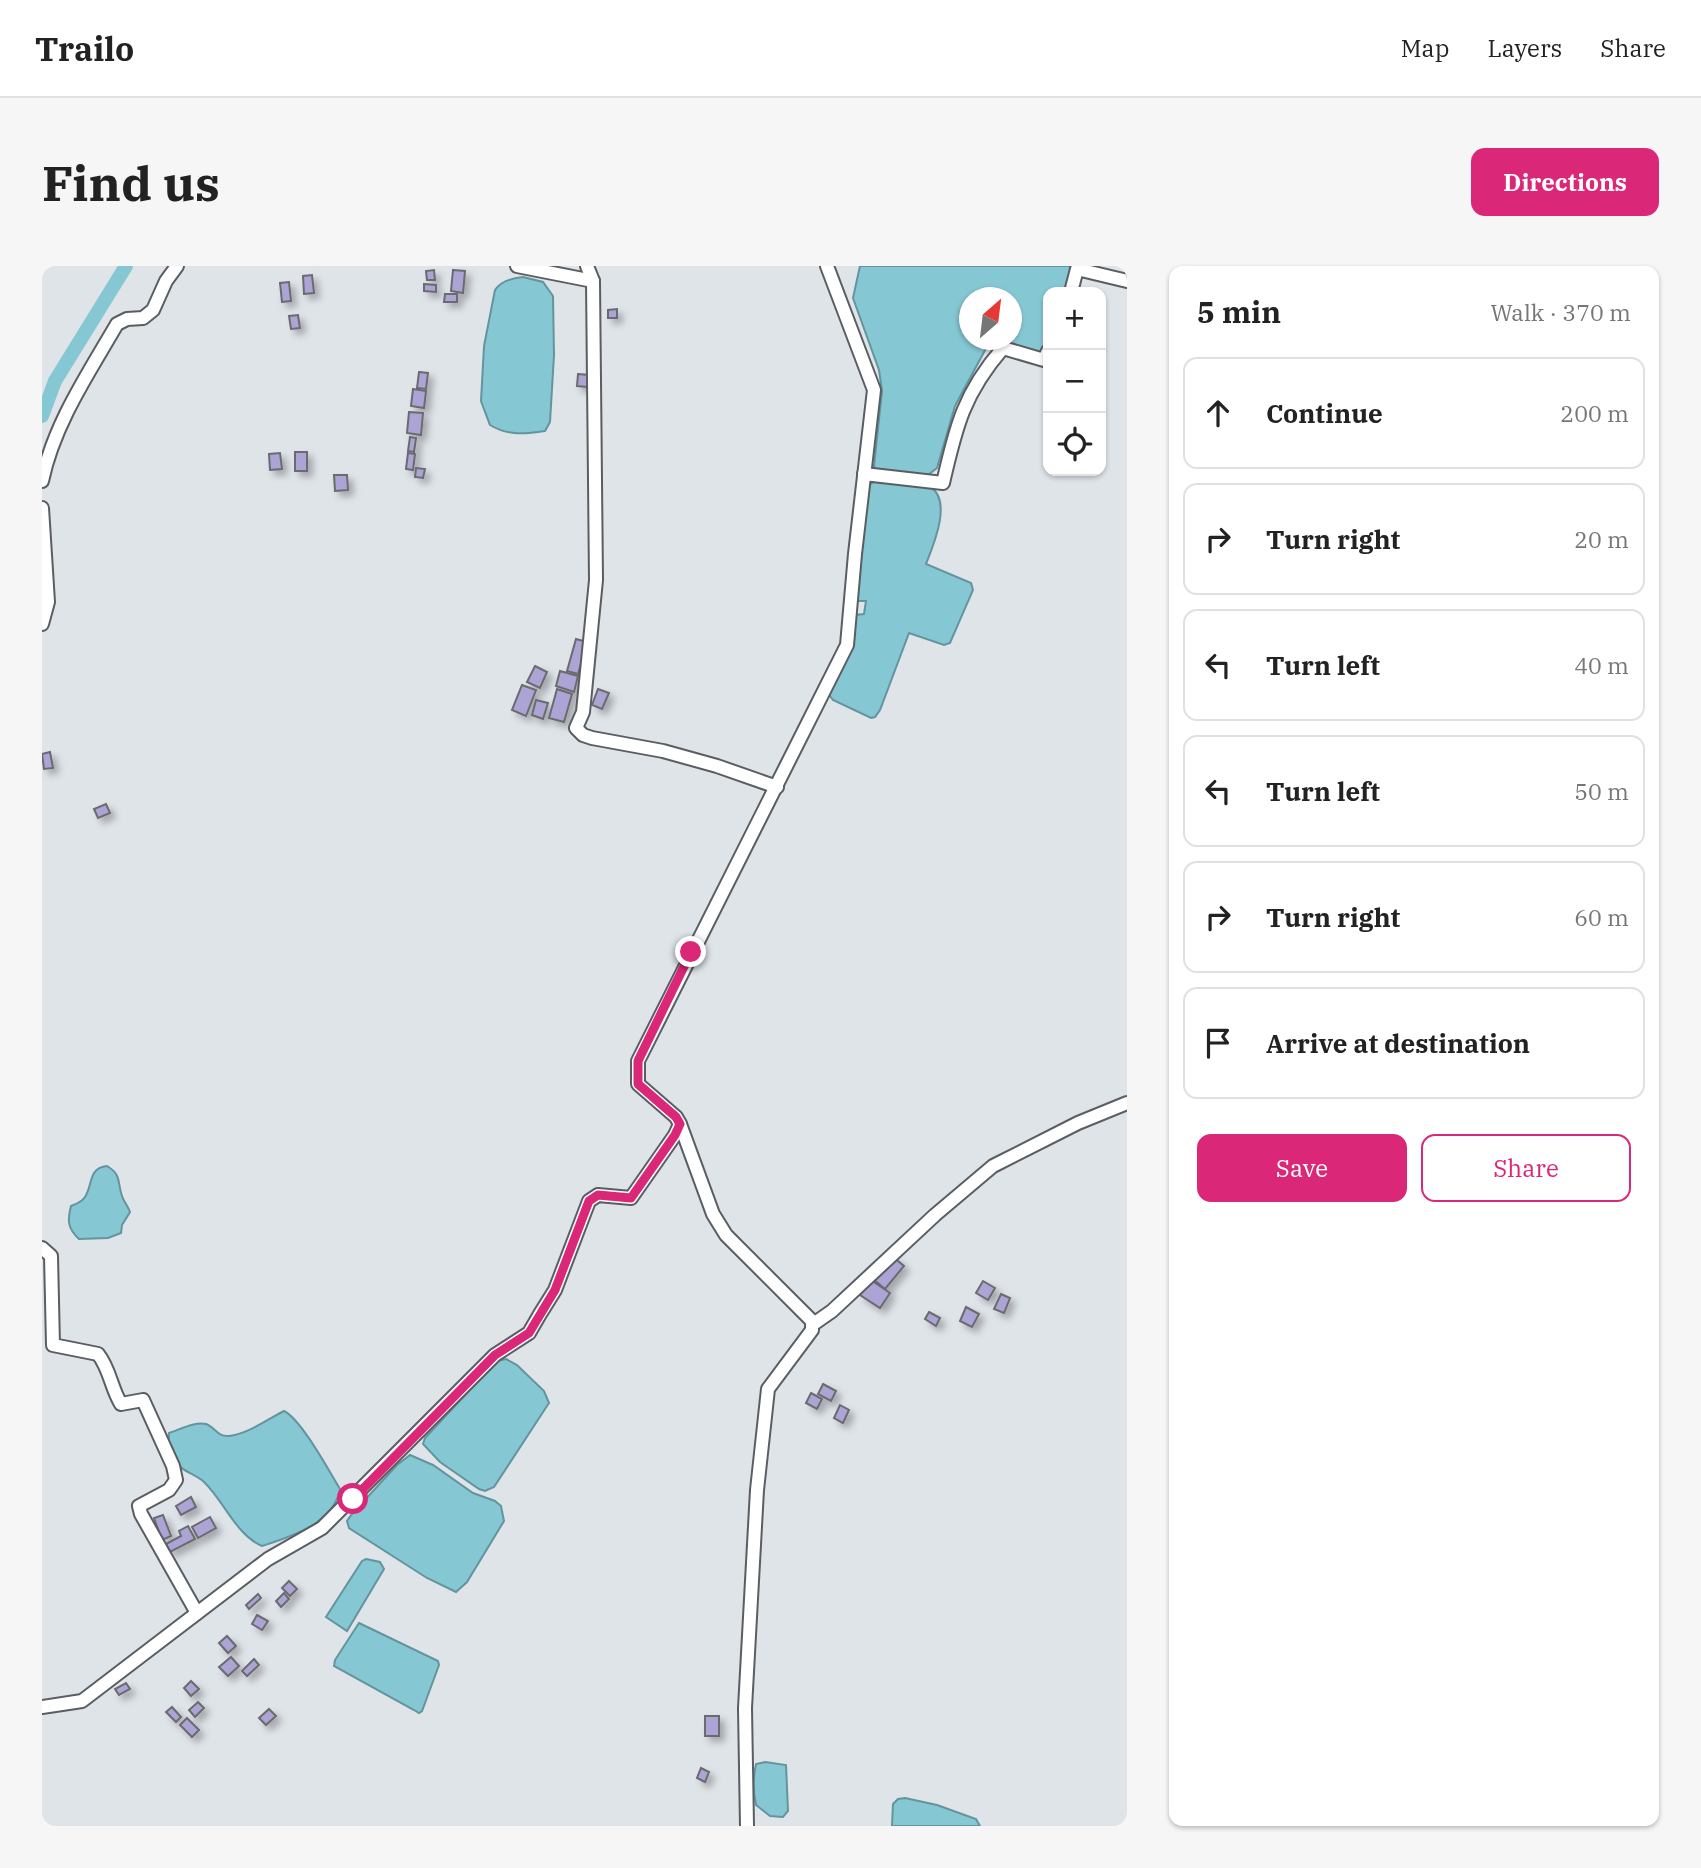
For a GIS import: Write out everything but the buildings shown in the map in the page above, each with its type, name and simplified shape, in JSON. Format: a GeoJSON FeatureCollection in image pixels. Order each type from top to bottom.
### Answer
{"type":"FeatureCollection","features":[{"type":"Feature","properties":{"kind":"street"},"geometry":{"type":"LineString","coordinates":[[42,481],[48,453],[67,412],[117,324],[127,319],[143,318],[153,310],[166,281],[177,266]]}},
{"type":"Feature","properties":{"kind":"street"},"geometry":{"type":"LineString","coordinates":[[517,266],[593,281]]}},
{"type":"Feature","properties":{"kind":"street"},"geometry":{"type":"LineString","coordinates":[[587,266],[593,281],[596,580],[583,712],[576,728],[583,736],[663,751],[777,787]]}},
{"type":"Feature","properties":{"kind":"street"},"geometry":{"type":"LineString","coordinates":[[747,1826],[745,1708],[757,1490],[768,1389],[812,1330],[813,1321],[726,1235],[713,1214],[676,1117],[638,1084],[638,1061],[847,645],[874,390],[827,266]]}},
{"type":"Feature","properties":{"kind":"street"},"geometry":{"type":"LineString","coordinates":[[1072,287],[1077,268],[1127,281]]}},
{"type":"Feature","properties":{"kind":"street"},"geometry":{"type":"LineString","coordinates":[[864,474],[943,483],[954,435],[968,395],[992,360],[1003,348],[1043,360]]}},
{"type":"Feature","properties":{"kind":"street"},"geometry":{"type":"LineString","coordinates":[[42,508],[48,602],[42,624]]}},
{"type":"Feature","properties":{"kind":"street"},"geometry":{"type":"LineString","coordinates":[[812,1325],[832,1311],[935,1215],[993,1166],[1078,1123],[1127,1103]]}},
{"type":"Feature","properties":{"kind":"street"},"geometry":{"type":"LineString","coordinates":[[42,1707],[82,1701],[268,1559],[322,1528],[495,1355],[529,1333],[555,1290],[589,1201],[598,1195],[631,1198],[680,1124]]}},
{"type":"Feature","properties":{"kind":"street"},"geometry":{"type":"LineString","coordinates":[[42,1248],[51,1256],[53,1345],[98,1354],[106,1364],[113,1391],[121,1404],[143,1400],[173,1466],[176,1480],[169,1490],[139,1506],[197,1613]]}},
{"type":"Feature","properties":{"kind":"water"},"geometry":{"type":"Polygon","coordinates":[[[860,266],[1071,266],[1067,287],[1043,287],[1043,353],[1022,348],[1022,287],[959,287],[959,350],[985,350],[955,406],[937,468],[928,475],[876,471],[874,466],[882,391],[879,370],[853,298],[860,266]]]}},
{"type":"Feature","properties":{"kind":"water"},"geometry":{"type":"Polygon","coordinates":[[[523,277],[543,282],[553,296],[554,355],[550,422],[545,431],[531,433],[504,431],[490,425],[481,401],[484,346],[495,290],[500,284],[523,277]]]}},
{"type":"Feature","properties":{"kind":"water"},"geometry":{"type":"Polygon","coordinates":[[[887,481],[920,484],[937,493],[941,512],[926,564],[971,583],[973,590],[950,643],[944,645],[909,633],[880,710],[871,718],[833,700],[827,692],[855,615],[864,614],[866,601],[857,601],[868,485],[887,481]]]}},
{"type":"Feature","properties":{"kind":"water"},"geometry":{"type":"Polygon","coordinates":[[[107,1166],[117,1176],[130,1212],[122,1225],[121,1233],[108,1238],[79,1239],[69,1224],[71,1206],[85,1197],[97,1170],[107,1166]]]}},
{"type":"Feature","properties":{"kind":"water"},"geometry":{"type":"Polygon","coordinates":[[[506,1359],[517,1365],[544,1391],[549,1403],[494,1487],[485,1491],[440,1462],[423,1444],[425,1438],[497,1361],[506,1359]]]}},
{"type":"Feature","properties":{"kind":"water"},"geometry":{"type":"Polygon","coordinates":[[[284,1411],[306,1434],[340,1489],[336,1501],[320,1520],[297,1533],[262,1546],[237,1526],[204,1482],[177,1463],[170,1450],[169,1433],[202,1423],[222,1435],[236,1435],[284,1411]]]}},
{"type":"Feature","properties":{"kind":"water"},"geometry":{"type":"Polygon","coordinates":[[[410,1455],[433,1465],[473,1493],[501,1506],[504,1521],[467,1582],[456,1592],[427,1578],[349,1528],[347,1521],[352,1514],[397,1465],[410,1455]]]}},
{"type":"Feature","properties":{"kind":"water"},"geometry":{"type":"Polygon","coordinates":[[[366,1559],[380,1562],[384,1569],[347,1631],[326,1617],[362,1561],[366,1559]]]}},
{"type":"Feature","properties":{"kind":"water"},"geometry":{"type":"Polygon","coordinates":[[[359,1623],[438,1661],[439,1665],[422,1711],[419,1713],[334,1666],[335,1660],[359,1623]]]}},
{"type":"Feature","properties":{"kind":"water"},"geometry":{"type":"Polygon","coordinates":[[[765,1762],[786,1765],[788,1811],[783,1817],[770,1816],[756,1805],[756,1764],[765,1762]]]}},
{"type":"Feature","properties":{"kind":"water"},"geometry":{"type":"Polygon","coordinates":[[[898,1799],[937,1805],[976,1819],[980,1826],[892,1826],[893,1804],[898,1799]]]}},
{"type":"Feature","properties":{"kind":"waterway"},"geometry":{"type":"LineString","coordinates":[[42,416],[55,381],[126,266]]}},
{"type":"Feature","properties":{"kind":"route"},"geometry":{"type":"LineString","coordinates":[[353,1499],[495,1355],[529,1333],[555,1290],[589,1201],[598,1195],[631,1198],[675,1135],[680,1124],[676,1117],[644,1091],[636,1078],[638,1061],[691,952]]}}]}
